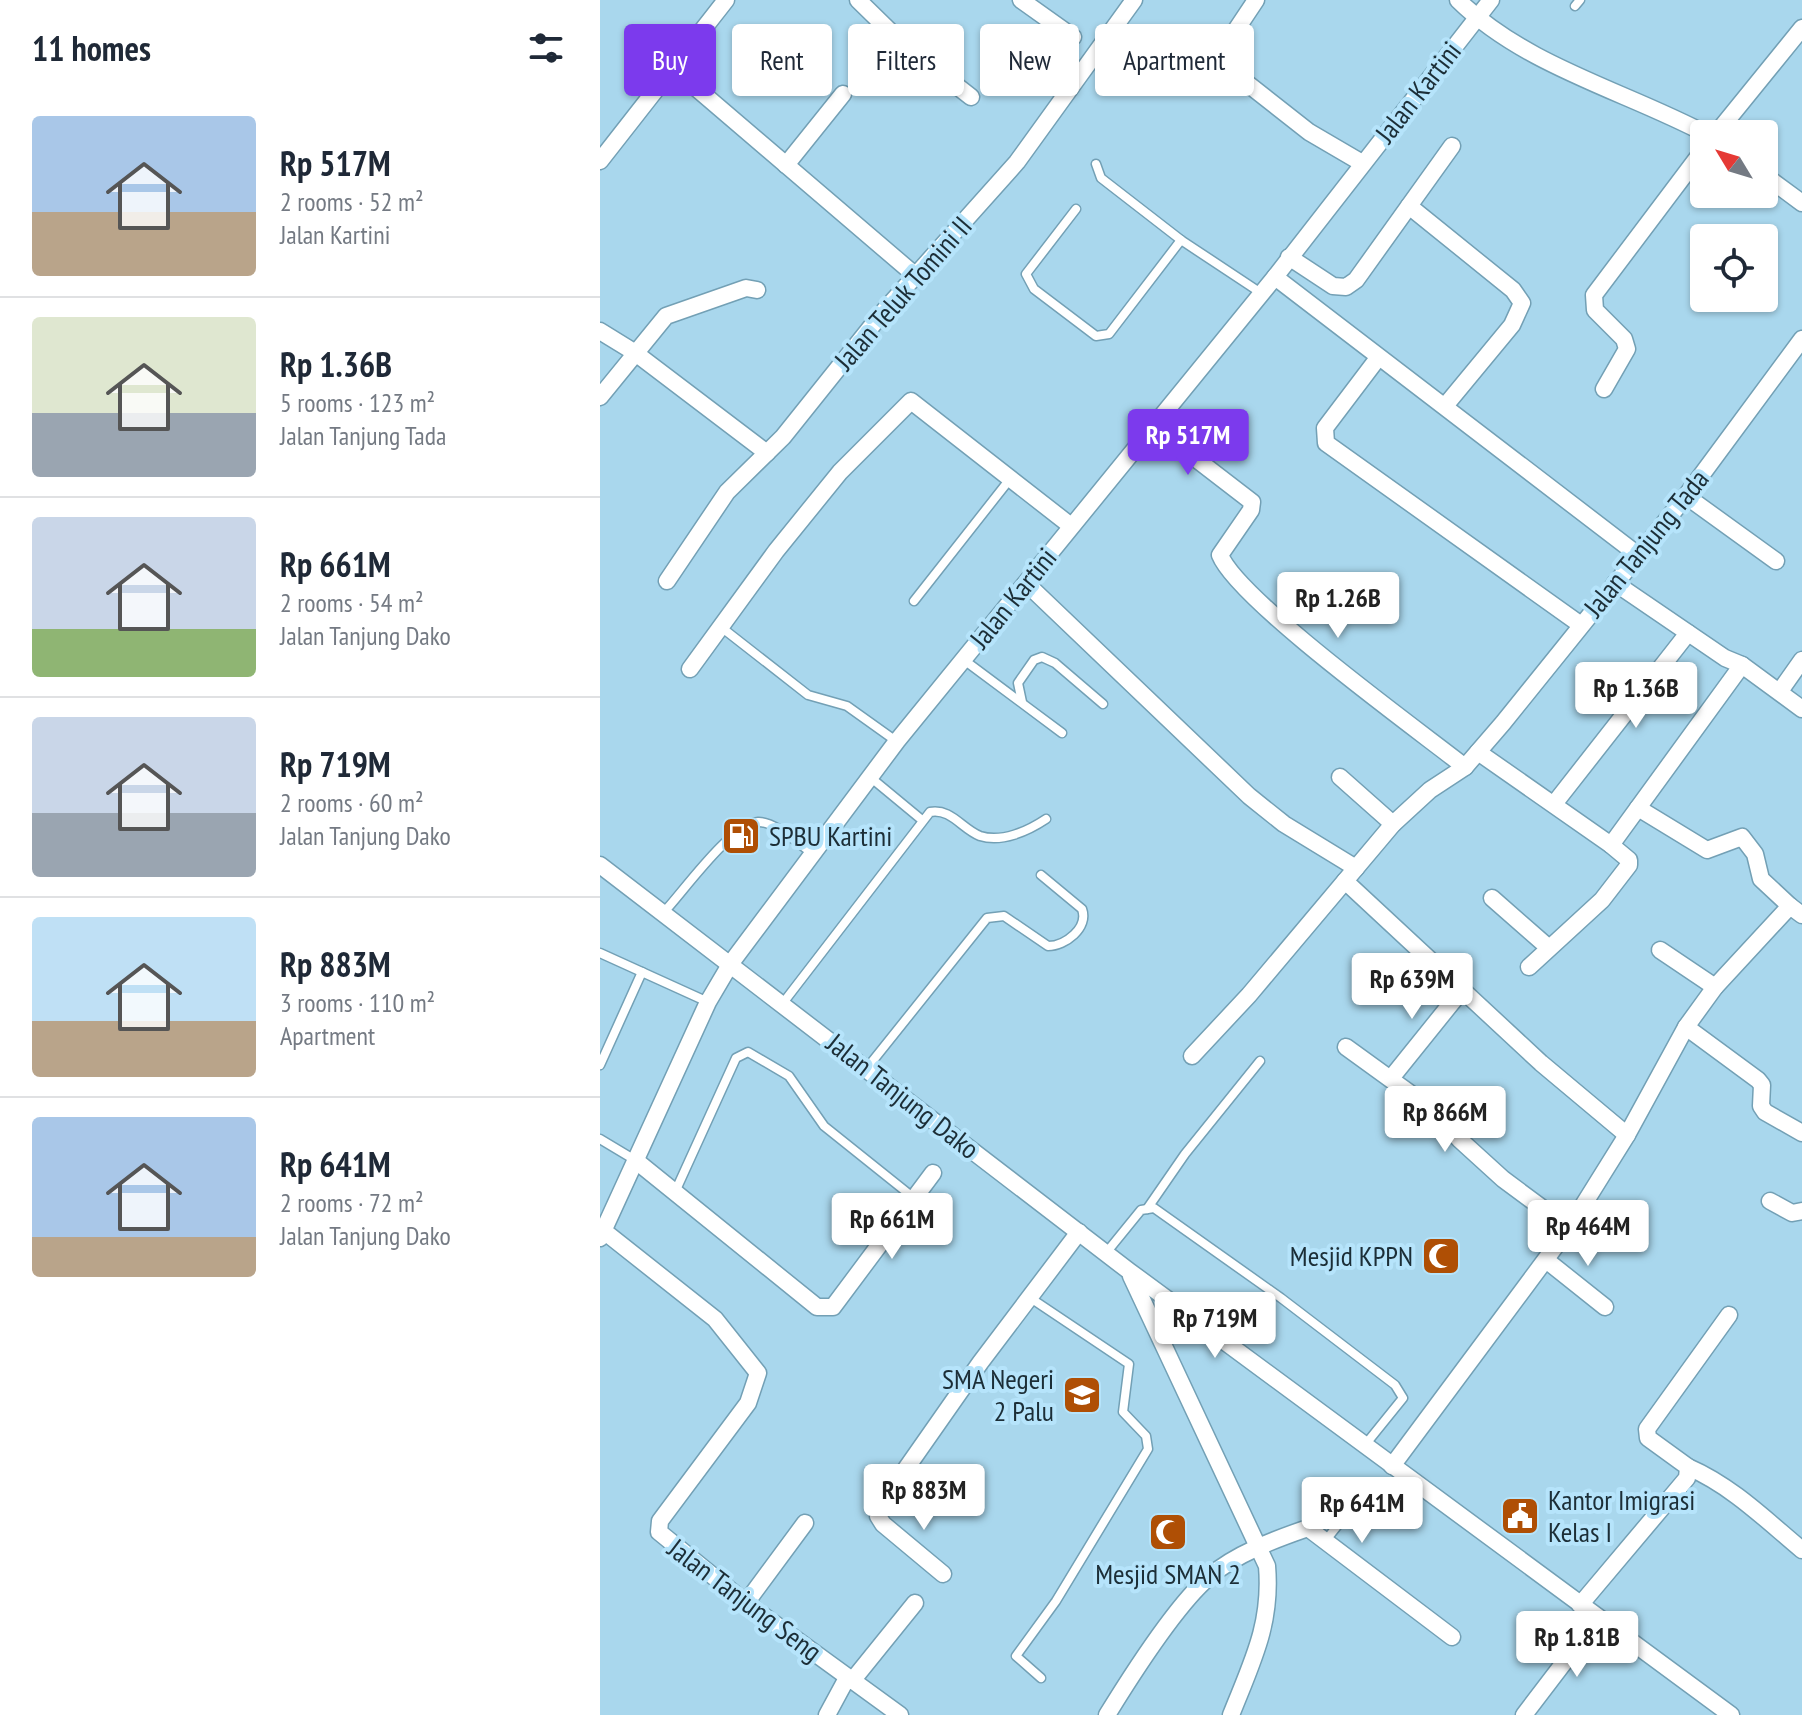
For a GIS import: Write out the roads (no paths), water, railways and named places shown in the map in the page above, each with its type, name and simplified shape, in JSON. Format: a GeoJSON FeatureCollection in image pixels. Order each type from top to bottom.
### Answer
{"type":"FeatureCollection","features":[{"type":"Feature","properties":{"kind":"street"},"geometry":{"type":"LineString","coordinates":[[708,24],[726,0]]}},
{"type":"Feature","properties":{"kind":"street"},"geometry":{"type":"LineString","coordinates":[[858,0],[902,43],[971,97]]}},
{"type":"Feature","properties":{"kind":"street","name":"Jalan Teluk Tomini II"},"geometry":{"type":"LineString","coordinates":[[667,581],[727,492],[767,453],[1017,162],[1134,0]]}},
{"type":"Feature","properties":{"kind":"street"},"geometry":{"type":"LineString","coordinates":[[1256,0],[1226,45],[1225,66],[1309,132],[1362,163]]}},
{"type":"Feature","properties":{"kind":"street"},"geometry":{"type":"LineString","coordinates":[[1458,0],[1477,18],[1574,74],[1690,127]]}},
{"type":"Feature","properties":{"kind":"street","name":"Jalan Kartini"},"geometry":{"type":"LineString","coordinates":[[601,1232],[708,1002],[731,963],[897,741],[1275,277],[1491,0]]}},
{"type":"Feature","properties":{"kind":"street"},"geometry":{"type":"LineString","coordinates":[[1030,2],[1057,24]]}},
{"type":"Feature","properties":{"kind":"street"},"geometry":{"type":"LineString","coordinates":[[1727,120],[1802,28]]}},
{"type":"Feature","properties":{"kind":"street"},"geometry":{"type":"LineString","coordinates":[[786,165],[843,94]]}},
{"type":"Feature","properties":{"kind":"street"},"geometry":{"type":"LineString","coordinates":[[601,158],[652,96]]}},
{"type":"Feature","properties":{"kind":"street"},"geometry":{"type":"LineString","coordinates":[[706,96],[916,276]]}},
{"type":"Feature","properties":{"kind":"street"},"geometry":{"type":"LineString","coordinates":[[1289,257],[1333,286],[1346,287],[1356,280],[1452,146]]}},
{"type":"Feature","properties":{"kind":"street"},"geometry":{"type":"LineString","coordinates":[[1604,389],[1627,349],[1624,339],[1595,310],[1594,295],[1690,168]]}},
{"type":"Feature","properties":{"kind":"street"},"geometry":{"type":"LineString","coordinates":[[1778,185],[1802,203]]}},
{"type":"Feature","properties":{"kind":"street"},"geometry":{"type":"LineString","coordinates":[[1409,206],[1513,290],[1522,303],[1512,325],[1445,406]]}},
{"type":"Feature","properties":{"kind":"street"},"geometry":{"type":"LineString","coordinates":[[1275,277],[1638,555]]}},
{"type":"Feature","properties":{"kind":"street"},"geometry":{"type":"LineString","coordinates":[[600,397],[634,352],[671,312],[746,288],[757,290]]}},
{"type":"Feature","properties":{"kind":"street"},"geometry":{"type":"LineString","coordinates":[[600,331],[634,352],[767,453]]}},
{"type":"Feature","properties":{"kind":"street","name":"Jalan Tanjung Tada"},"geometry":{"type":"LineString","coordinates":[[1192,1056],[1393,824],[1430,790],[1465,767],[1478,752],[1686,496],[1802,339]]}},
{"type":"Feature","properties":{"kind":"street"},"geometry":{"type":"LineString","coordinates":[[1378,358],[1325,428],[1326,443],[1581,625]]}},
{"type":"Feature","properties":{"kind":"street"},"geometry":{"type":"LineString","coordinates":[[690,669],[832,482],[911,401],[1071,526]]}},
{"type":"Feature","properties":{"kind":"street"},"geometry":{"type":"LineString","coordinates":[[1152,425],[1252,502],[1251,510],[1220,555],[1233,576],[1291,629],[1465,767]]}},
{"type":"Feature","properties":{"kind":"street"},"geometry":{"type":"LineString","coordinates":[[1686,496],[1776,561]]}},
{"type":"Feature","properties":{"kind":"street"},"geometry":{"type":"LineString","coordinates":[[1026,583],[1249,796],[1284,824],[1356,868]]}},
{"type":"Feature","properties":{"kind":"street"},"geometry":{"type":"LineString","coordinates":[[1615,583],[1688,633],[1742,665],[1802,709]]}},
{"type":"Feature","properties":{"kind":"street"},"geometry":{"type":"LineString","coordinates":[[1554,804],[1688,633]]}},
{"type":"Feature","properties":{"kind":"street"},"geometry":{"type":"LineString","coordinates":[[1780,691],[1802,660]]}},
{"type":"Feature","properties":{"kind":"street"},"geometry":{"type":"LineString","coordinates":[[1611,845],[1742,665]]}},
{"type":"Feature","properties":{"kind":"street"},"geometry":{"type":"LineString","coordinates":[[1478,752],[1629,860],[1629,865],[1602,900],[1529,967]]}},
{"type":"Feature","properties":{"kind":"street"},"geometry":{"type":"LineString","coordinates":[[1340,777],[1393,824]]}},
{"type":"Feature","properties":{"kind":"street"},"geometry":{"type":"LineString","coordinates":[[1392,1466],[1569,1228],[1627,1135],[1686,1027],[1715,987],[1796,911],[1761,879],[1755,854],[1742,837],[1707,850],[1638,808]]}},
{"type":"Feature","properties":{"kind":"street","name":"Jalan Tanjung Dako"},"geometry":{"type":"LineString","coordinates":[[600,865],[1129,1271],[1731,1715]]}},
{"type":"Feature","properties":{"kind":"street"},"geometry":{"type":"LineString","coordinates":[[1345,881],[1541,1063],[1627,1135]]}},
{"type":"Feature","properties":{"kind":"street"},"geometry":{"type":"LineString","coordinates":[[1492,898],[1549,948]]}},
{"type":"Feature","properties":{"kind":"street"},"geometry":{"type":"LineString","coordinates":[[1660,950],[1715,987]]}},
{"type":"Feature","properties":{"kind":"street"},"geometry":{"type":"LineString","coordinates":[[1392,1077],[1462,990]]}},
{"type":"Feature","properties":{"kind":"street"},"geometry":{"type":"LineString","coordinates":[[1686,1027],[1758,1080],[1762,1085],[1761,1106],[1765,1112],[1802,1133]]}},
{"type":"Feature","properties":{"kind":"street"},"geometry":{"type":"LineString","coordinates":[[1346,1047],[1392,1077],[1433,1110],[1459,1139],[1503,1179],[1569,1228]]}},
{"type":"Feature","properties":{"kind":"street"},"geometry":{"type":"LineString","coordinates":[[635,1160],[817,1307],[825,1308],[833,1307],[933,1173]]}},
{"type":"Feature","properties":{"kind":"street"},"geometry":{"type":"LineString","coordinates":[[1770,1201],[1792,1213],[1802,1211]]}},
{"type":"Feature","properties":{"kind":"street","name":"Jalan Tanjung Seng"},"geometry":{"type":"LineString","coordinates":[[601,1232],[715,1319],[758,1373],[748,1403],[660,1521],[659,1532],[746,1603],[900,1715]]}},
{"type":"Feature","properties":{"kind":"street"},"geometry":{"type":"LineString","coordinates":[[943,1574],[878,1516],[889,1492],[1079,1232]]}},
{"type":"Feature","properties":{"kind":"street"},"geometry":{"type":"LineString","coordinates":[[1546,1260],[1605,1307]]}},
{"type":"Feature","properties":{"kind":"street"},"geometry":{"type":"LineString","coordinates":[[1129,1271],[1267,1566],[1269,1595],[1265,1630],[1231,1715]]}},
{"type":"Feature","properties":{"kind":"street"},"geometry":{"type":"LineString","coordinates":[[1729,1315],[1647,1429],[1648,1438],[1688,1467],[1710,1476],[1739,1496],[1802,1550]]}},
{"type":"Feature","properties":{"kind":"street"},"geometry":{"type":"LineString","coordinates":[[1580,1605],[1687,1478],[1688,1467]]}},
{"type":"Feature","properties":{"kind":"street"},"geometry":{"type":"LineString","coordinates":[[746,1603],[805,1523]]}},
{"type":"Feature","properties":{"kind":"street"},"geometry":{"type":"LineString","coordinates":[[1107,1715],[1186,1602],[1209,1576],[1235,1559],[1308,1528],[1400,1601],[1452,1637]]}},
{"type":"Feature","properties":{"kind":"street"},"geometry":{"type":"LineString","coordinates":[[850,1680],[915,1603]]}},
{"type":"Feature","properties":{"kind":"street"},"geometry":{"type":"LineString","coordinates":[[1524,1715],[1598,1618]]}},
{"type":"Feature","properties":{"kind":"street","name":"Jalan Tanjung Seng"},"geometry":{"type":"LineString","coordinates":[[827,1715],[850,1680]]}},
{"type":"Feature","properties":{"kind":"lane"},"geometry":{"type":"LineString","coordinates":[[1096,164],[1101,178],[1181,240],[1261,293]]}},
{"type":"Feature","properties":{"kind":"lane"},"geometry":{"type":"LineString","coordinates":[[1076,209],[1026,274],[1034,289],[1096,336],[1109,334],[1181,240]]}},
{"type":"Feature","properties":{"kind":"lane"},"geometry":{"type":"LineString","coordinates":[[914,601],[1011,478]]}},
{"type":"Feature","properties":{"kind":"lane"},"geometry":{"type":"LineString","coordinates":[[721,627],[808,695],[847,706],[897,741]]}},
{"type":"Feature","properties":{"kind":"lane"},"geometry":{"type":"LineString","coordinates":[[1022,702],[1018,683],[1023,672],[1042,657],[1055,663],[1103,704]]}},
{"type":"Feature","properties":{"kind":"lane"},"geometry":{"type":"LineString","coordinates":[[964,660],[1062,733]]}},
{"type":"Feature","properties":{"kind":"lane"},"geometry":{"type":"LineString","coordinates":[[870,777],[922,820]]}},
{"type":"Feature","properties":{"kind":"lane"},"geometry":{"type":"LineString","coordinates":[[783,1003],[930,812],[938,810],[985,837],[1021,835],[1046,819]]}},
{"type":"Feature","properties":{"kind":"lane"},"geometry":{"type":"LineString","coordinates":[[664,912],[727,841],[748,826],[759,822],[768,824],[812,853]]}},
{"type":"Feature","properties":{"kind":"lane"},"geometry":{"type":"LineString","coordinates":[[867,1068],[987,918],[1004,916],[1048,946],[1067,941],[1082,923],[1082,909],[1041,875]]}},
{"type":"Feature","properties":{"kind":"lane"},"geometry":{"type":"LineString","coordinates":[[600,953],[708,1002]]}},
{"type":"Feature","properties":{"kind":"lane"},"geometry":{"type":"LineString","coordinates":[[600,1065],[642,972]]}},
{"type":"Feature","properties":{"kind":"lane"},"geometry":{"type":"LineString","coordinates":[[675,1192],[736,1058],[748,1052],[789,1076],[824,1126],[914,1198]]}},
{"type":"Feature","properties":{"kind":"lane"},"geometry":{"type":"LineString","coordinates":[[1147,1209],[1185,1154],[1260,1061]]}},
{"type":"Feature","properties":{"kind":"lane"},"geometry":{"type":"LineString","coordinates":[[600,1139],[635,1160]]}},
{"type":"Feature","properties":{"kind":"lane"},"geometry":{"type":"LineString","coordinates":[[1106,1253],[1141,1210],[1154,1208],[1281,1298],[1395,1385],[1403,1398],[1364,1447]]}},
{"type":"Feature","properties":{"kind":"lane"},"geometry":{"type":"LineString","coordinates":[[1029,1297],[1129,1364],[1123,1412],[1146,1436],[1148,1449],[1056,1601],[1016,1656],[1041,1678]]}},
{"type":"Feature","properties":{"kind":"lane"},"geometry":{"type":"LineString","coordinates":[[1326,1540],[1357,1501]]}},
{"type":"Feature","properties":{"kind":"place","name":"SPBU Kartini"},"geometry":{"type":"Point","coordinates":[741,836]}},
{"type":"Feature","properties":{"kind":"place","name":"Mesjid KPPN"},"geometry":{"type":"Point","coordinates":[1441,1256]}},
{"type":"Feature","properties":{"kind":"place","name":"SMA Negeri 2 Palu"},"geometry":{"type":"Point","coordinates":[1082,1395]}},
{"type":"Feature","properties":{"kind":"place","name":"Kantor Imigrasi Kelas I"},"geometry":{"type":"Point","coordinates":[1520,1516]}},
{"type":"Feature","properties":{"kind":"place","name":"Mesjid SMAN 2"},"geometry":{"type":"Point","coordinates":[1168,1532]}}]}
